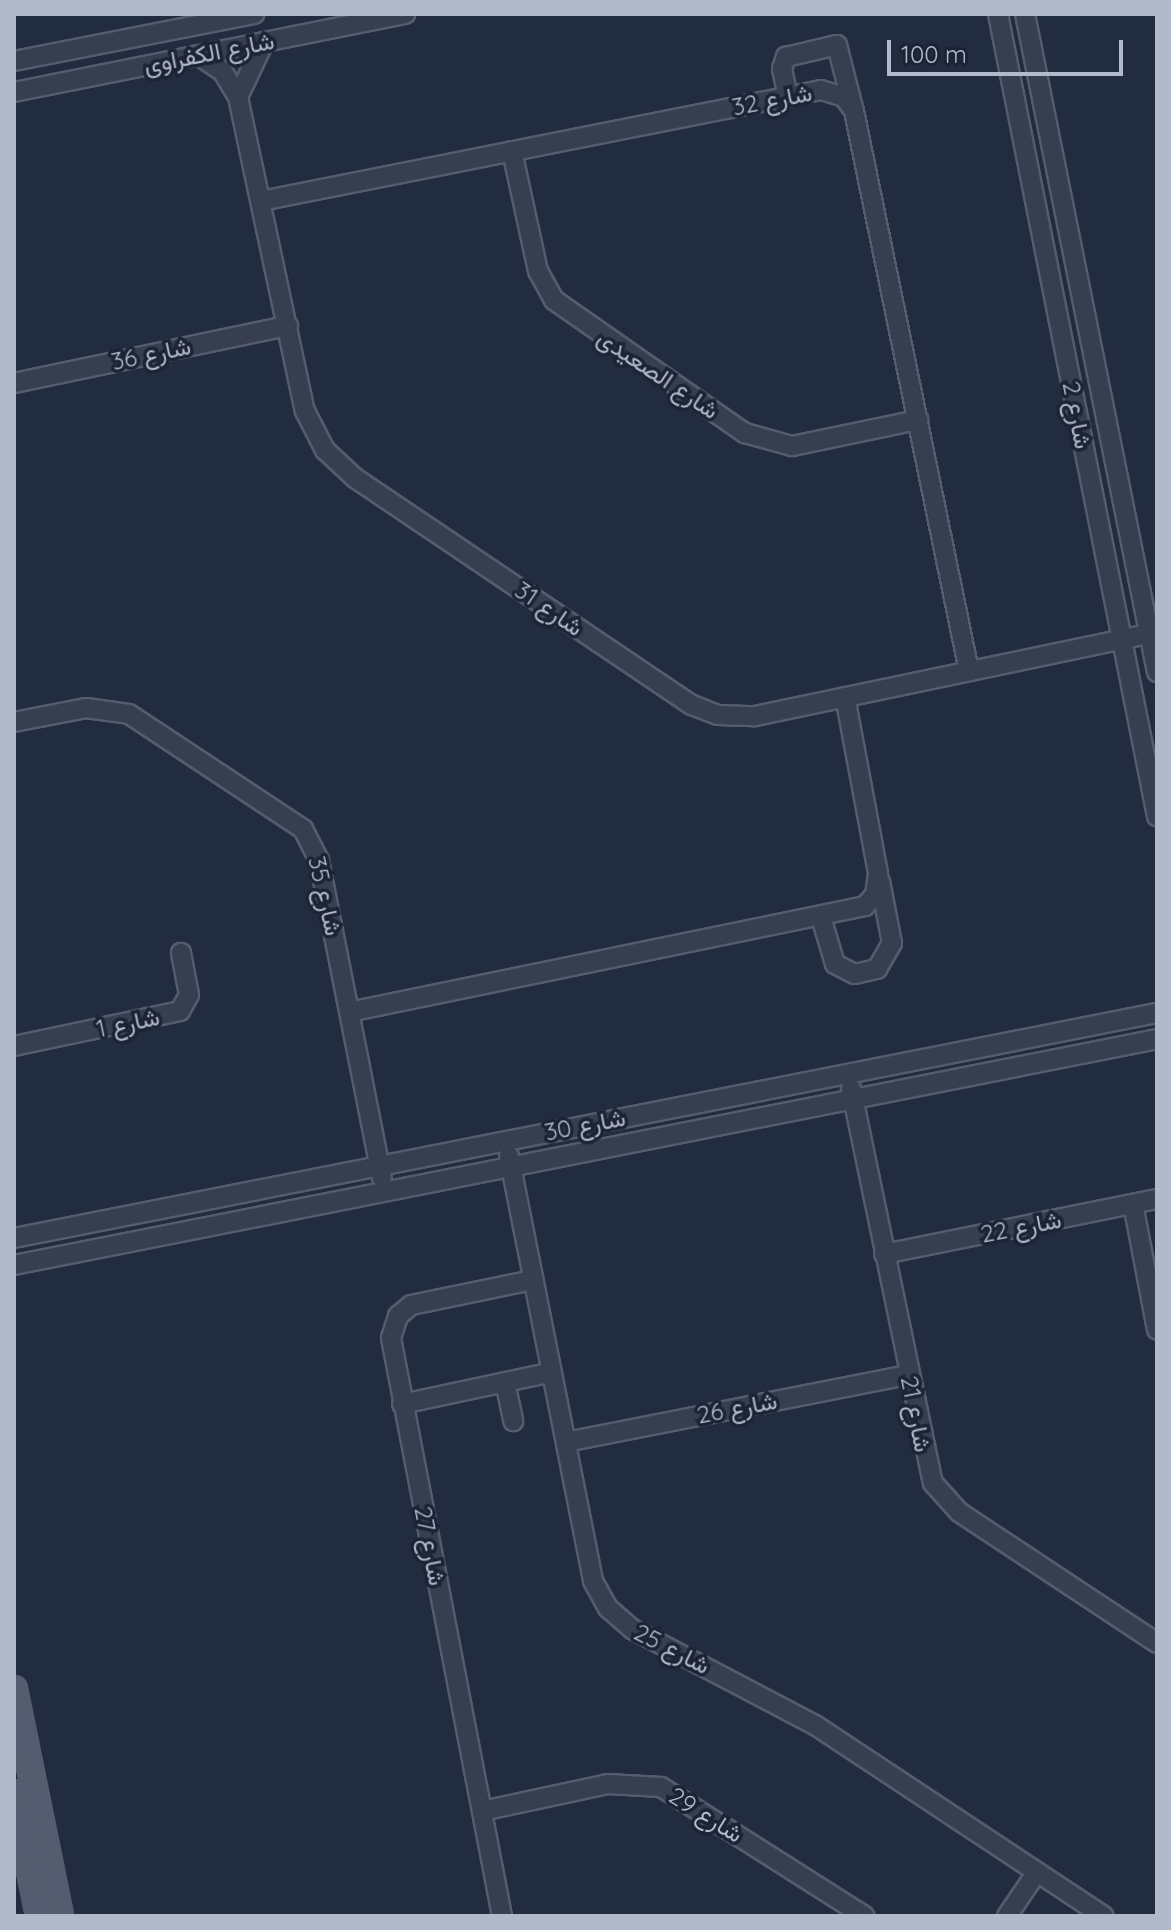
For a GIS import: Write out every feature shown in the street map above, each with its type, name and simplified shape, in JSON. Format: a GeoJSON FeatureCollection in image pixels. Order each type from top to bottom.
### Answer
{"type":"FeatureCollection","features":[{"type":"Feature","properties":{"kind":"main road"},"geometry":{"type":"LineString","coordinates":[[14,1689],[60,1916]]}},
{"type":"Feature","properties":{"kind":"main road"},"geometry":{"type":"LineString","coordinates":[[14,1793],[39,1916]]}},
{"type":"Feature","properties":{"kind":"street","name":"شارع الكفراوى"},"geometry":{"type":"LineString","coordinates":[[14,61],[222,17],[254,14]]}},
{"type":"Feature","properties":{"kind":"street","name":"شارع الكفراوى"},"geometry":{"type":"LineString","coordinates":[[14,92],[405,14]]}},
{"type":"Feature","properties":{"kind":"street","name":"شارع 2"},"geometry":{"type":"LineString","coordinates":[[998,14],[1157,816]]}},
{"type":"Feature","properties":{"kind":"street","name":"شارع 2"},"geometry":{"type":"LineString","coordinates":[[1025,14],[1157,672]]}},
{"type":"Feature","properties":{"kind":"street"},"geometry":{"type":"LineString","coordinates":[[238,97],[264,42]]}},
{"type":"Feature","properties":{"kind":"street"},"geometry":{"type":"LineString","coordinates":[[788,97],[782,69],[786,57],[837,45],[854,111],[969,671]]}},
{"type":"Feature","properties":{"kind":"street","name":"شارع 31"},"geometry":{"type":"LineString","coordinates":[[198,55],[223,72],[238,97],[305,411],[332,459],[692,705],[743,717],[1149,634]]}},
{"type":"Feature","properties":{"kind":"street","name":"شارع 32"},"geometry":{"type":"LineString","coordinates":[[261,201],[829,90],[844,97],[854,111]]}},
{"type":"Feature","properties":{"kind":"street","name":"شارع الصعيدى"},"geometry":{"type":"LineString","coordinates":[[512,151],[538,271],[554,300],[745,433],[792,446],[918,420]]}},
{"type":"Feature","properties":{"kind":"street"},"geometry":{"type":"LineString","coordinates":[[1030,178],[1057,172]]}},
{"type":"Feature","properties":{"kind":"street","name":"شارع 36"},"geometry":{"type":"LineString","coordinates":[[14,383],[288,326]]}},
{"type":"Feature","properties":{"kind":"street"},"geometry":{"type":"LineString","coordinates":[[821,917],[835,964],[855,974],[877,969],[892,943],[845,697]]}},
{"type":"Feature","properties":{"kind":"street","name":"شارع 35"},"geometry":{"type":"LineString","coordinates":[[14,722],[86,708],[129,714],[295,821],[319,860],[385,1192]]}},
{"type":"Feature","properties":{"kind":"street"},"geometry":{"type":"LineString","coordinates":[[349,1012],[865,906],[875,895],[878,873]]}},
{"type":"Feature","properties":{"kind":"street","name":"شارع 1"},"geometry":{"type":"LineString","coordinates":[[14,1046],[180,1011],[189,1001],[181,953]]}},
{"type":"Feature","properties":{"kind":"street","name":"شارع 30"},"geometry":{"type":"LineString","coordinates":[[14,1238],[1157,1013]]}},
{"type":"Feature","properties":{"kind":"street","name":"شارع 30"},"geometry":{"type":"LineString","coordinates":[[14,1265],[1157,1039]]}},
{"type":"Feature","properties":{"kind":"street","name":"شارع 21"},"geometry":{"type":"LineString","coordinates":[[848,1074],[927,1467],[944,1499],[1157,1643]]}},
{"type":"Feature","properties":{"kind":"street","name":"شارع 25"},"geometry":{"type":"LineString","coordinates":[[506,1141],[593,1581],[615,1616],[815,1725],[1104,1916]]}},
{"type":"Feature","properties":{"kind":"street","name":"شارع 22"},"geometry":{"type":"LineString","coordinates":[[884,1254],[1157,1199]]}},
{"type":"Feature","properties":{"kind":"street"},"geometry":{"type":"LineString","coordinates":[[1133,1204],[1157,1330]]}},
{"type":"Feature","properties":{"kind":"street","name":"شارع 27"},"geometry":{"type":"LineString","coordinates":[[502,1916],[391,1338],[404,1309],[420,1302],[533,1280]]}},
{"type":"Feature","properties":{"kind":"street"},"geometry":{"type":"LineString","coordinates":[[402,1404],[552,1372]]}},
{"type":"Feature","properties":{"kind":"street","name":"شارع 26"},"geometry":{"type":"LineString","coordinates":[[566,1442],[908,1375]]}},
{"type":"Feature","properties":{"kind":"street"},"geometry":{"type":"LineString","coordinates":[[505,1382],[513,1421]]}},
{"type":"Feature","properties":{"kind":"street","name":"شارع 29"},"geometry":{"type":"LineString","coordinates":[[482,1811],[608,1784],[661,1787],[864,1916]]}},
{"type":"Feature","properties":{"kind":"street"},"geometry":{"type":"LineString","coordinates":[[1007,1916],[1037,1872]]}}]}
